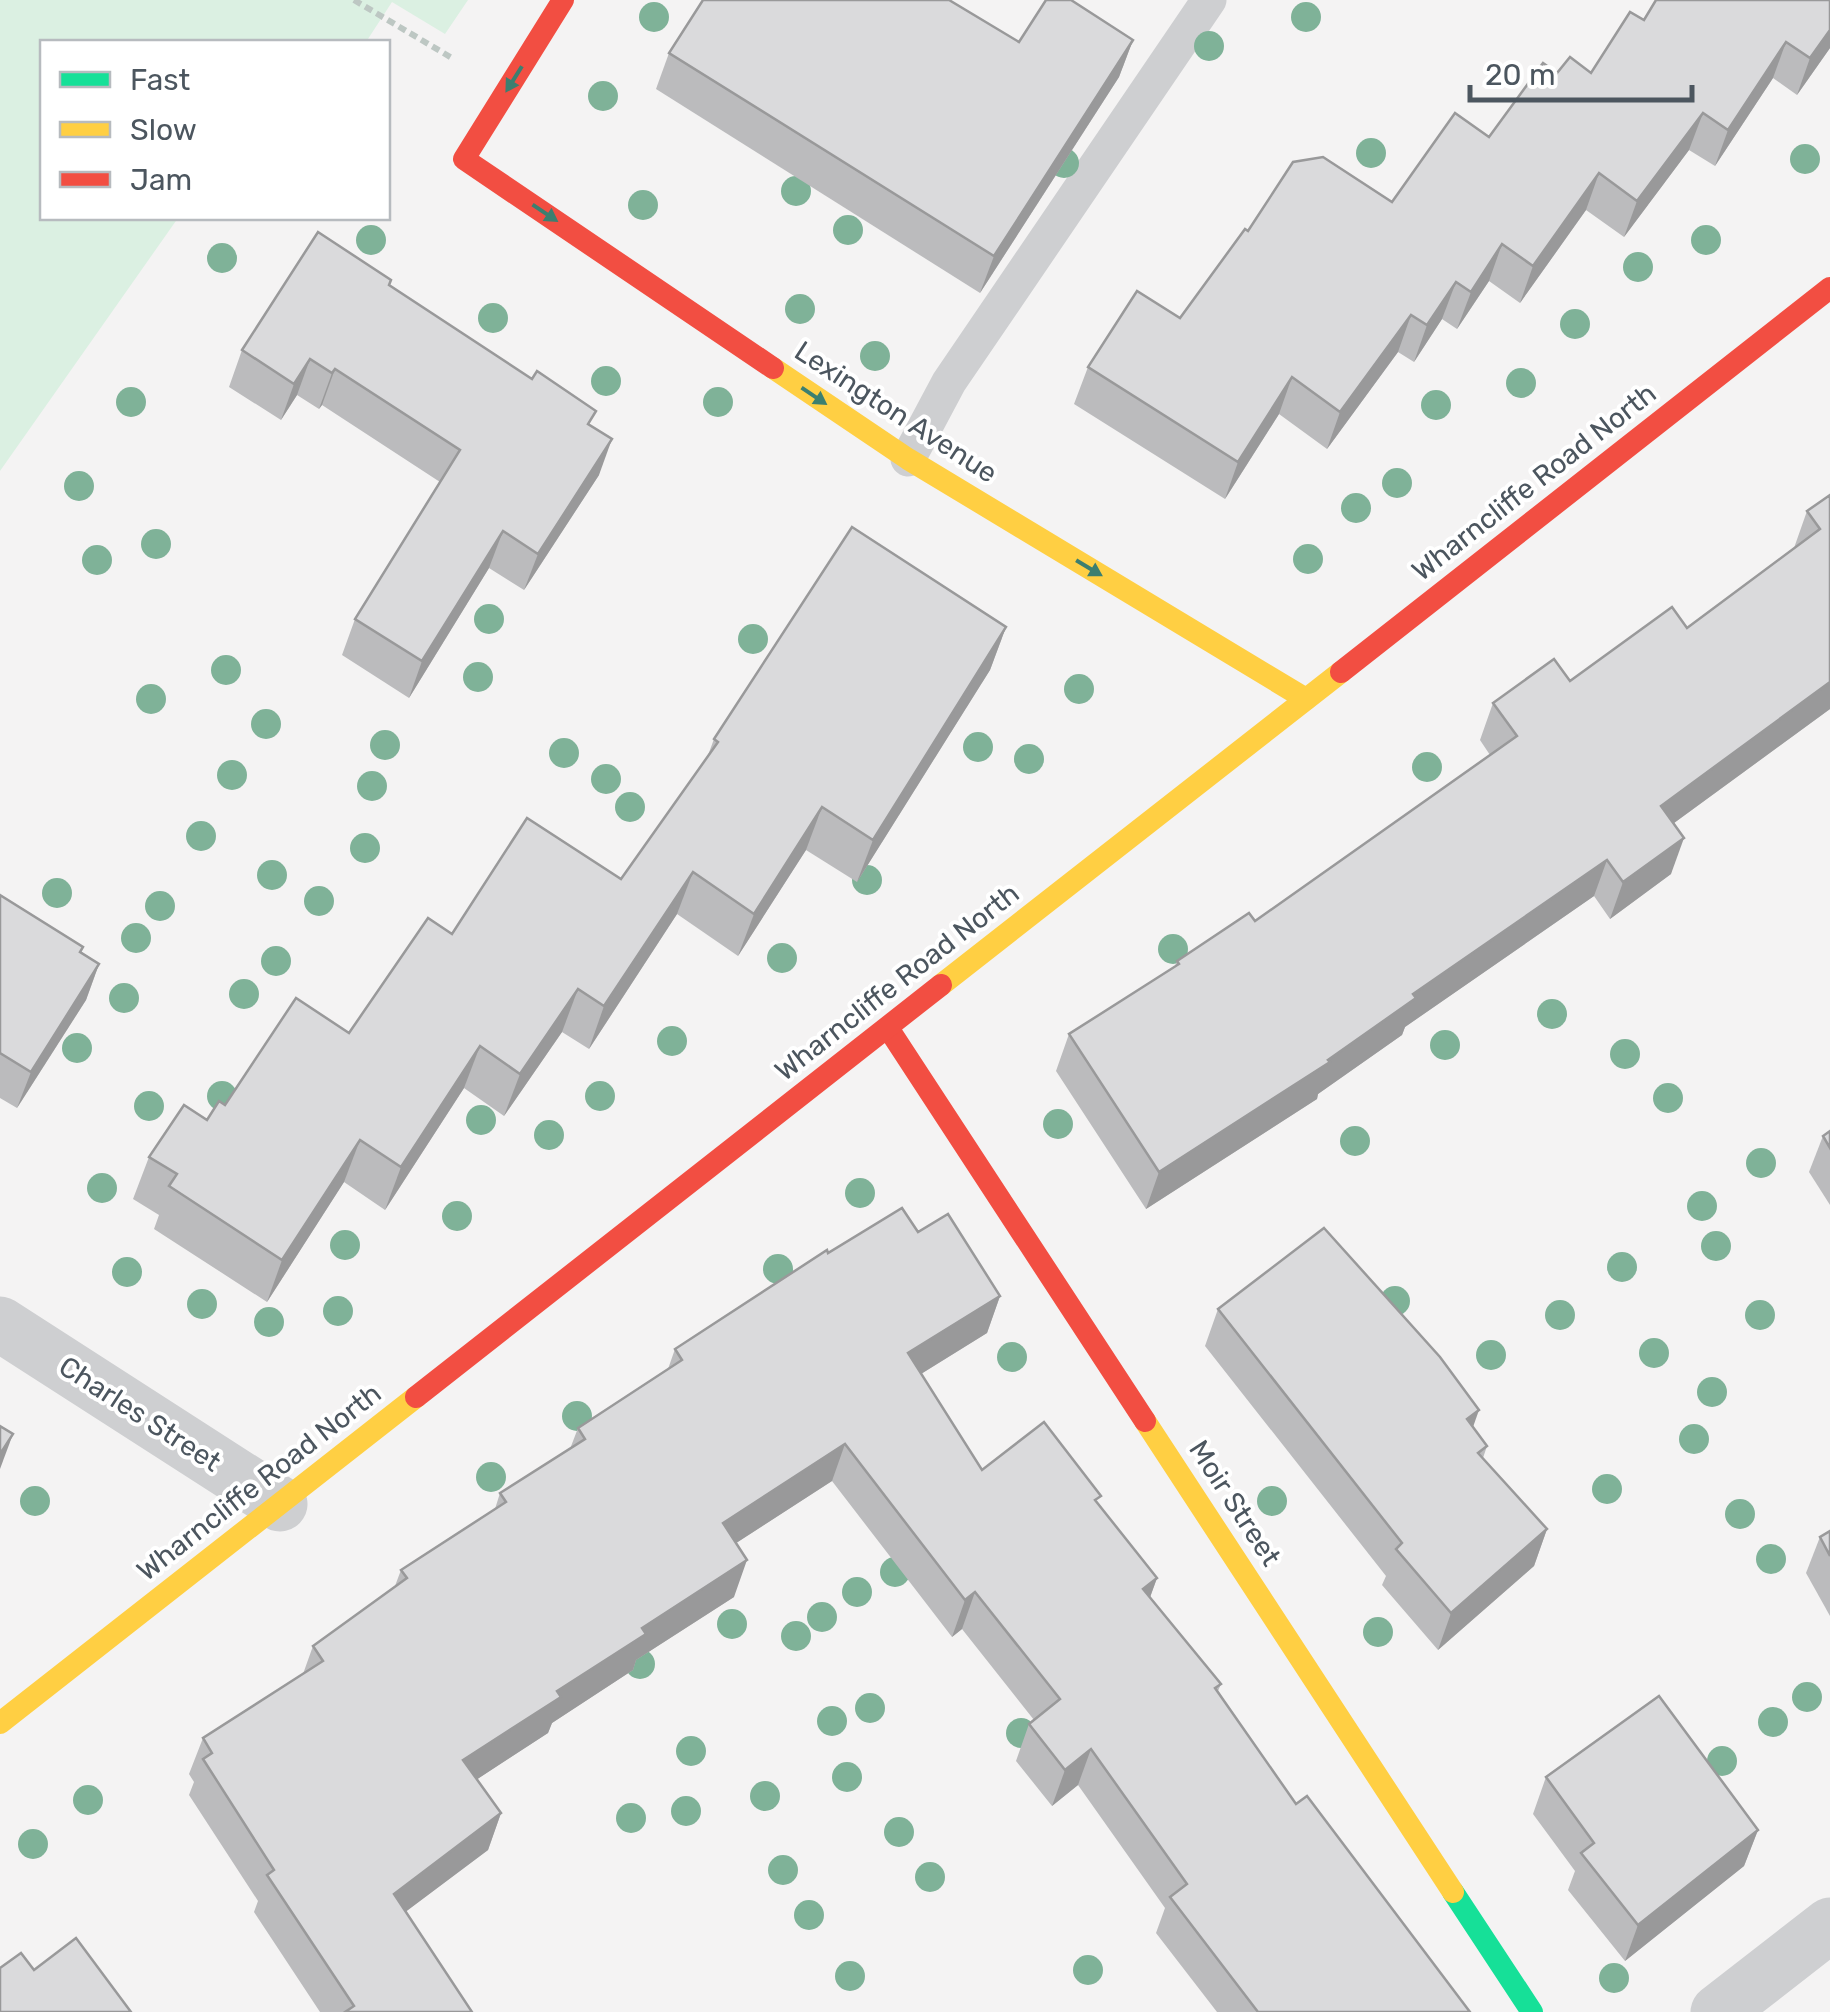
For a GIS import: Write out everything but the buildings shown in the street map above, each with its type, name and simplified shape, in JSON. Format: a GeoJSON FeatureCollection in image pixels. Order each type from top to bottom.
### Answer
{"type":"FeatureCollection","features":[{"type":"Feature","properties":{"kind":"street"},"geometry":{"type":"LineString","coordinates":[[506,91],[563,0]]}},
{"type":"Feature","properties":{"kind":"street","name":"Lexington Avenue"},"geometry":{"type":"LineString","coordinates":[[506,91],[464,159],[908,459],[1306,699]]}},
{"type":"Feature","properties":{"kind":"street","name":"Wharncliffe Road North"},"geometry":{"type":"LineString","coordinates":[[0,1723],[1830,288]]}},
{"type":"Feature","properties":{"kind":"street","name":"Moir Street"},"geometry":{"type":"LineString","coordinates":[[888,1028],[1532,2012]]}},
{"type":"Feature","properties":{"kind":"street","name":"Charles Street"},"geometry":{"type":"LineString","coordinates":[[0,1324],[280,1504]]}},
{"type":"Feature","properties":{"kind":"street"},"geometry":{"type":"LineString","coordinates":[[1718,2012],[1830,1924]]}},
{"type":"Feature","properties":{"kind":"lane"},"geometry":{"type":"LineString","coordinates":[[908,459],[950,382],[1209,0]]}},
{"type":"Feature","properties":{"kind":"path"},"geometry":{"type":"LineString","coordinates":[[354,0],[506,91]]}},
{"type":"Feature","properties":{"kind":"green space"},"geometry":{"type":"Polygon","coordinates":[[[0,0],[468,0],[445,34],[392,2],[367,40],[40,40],[40,220],[177,220],[0,471],[0,0]]]}},
{"type":"Feature","properties":{"kind":"traffic: fast"},"geometry":{"type":"LineString","coordinates":[[1453,1892],[1532,2012]]}},
{"type":"Feature","properties":{"kind":"traffic: slow"},"geometry":{"type":"LineString","coordinates":[[773,368],[908,459],[1306,699]]}},
{"type":"Feature","properties":{"kind":"traffic: slow"},"geometry":{"type":"LineString","coordinates":[[941,985],[1341,672]]}},
{"type":"Feature","properties":{"kind":"traffic: slow"},"geometry":{"type":"LineString","coordinates":[[0,1723],[416,1397]]}},
{"type":"Feature","properties":{"kind":"traffic: slow"},"geometry":{"type":"LineString","coordinates":[[1145,1421],[1453,1892]]}},
{"type":"Feature","properties":{"kind":"traffic: jam"},"geometry":{"type":"LineString","coordinates":[[563,0],[464,159],[773,368]]}},
{"type":"Feature","properties":{"kind":"traffic: jam"},"geometry":{"type":"LineString","coordinates":[[1341,672],[1830,288]]}},
{"type":"Feature","properties":{"kind":"traffic: jam"},"geometry":{"type":"LineString","coordinates":[[416,1397],[941,985]]}},
{"type":"Feature","properties":{"kind":"traffic: jam"},"geometry":{"type":"LineString","coordinates":[[888,1028],[1145,1421]]}}]}
